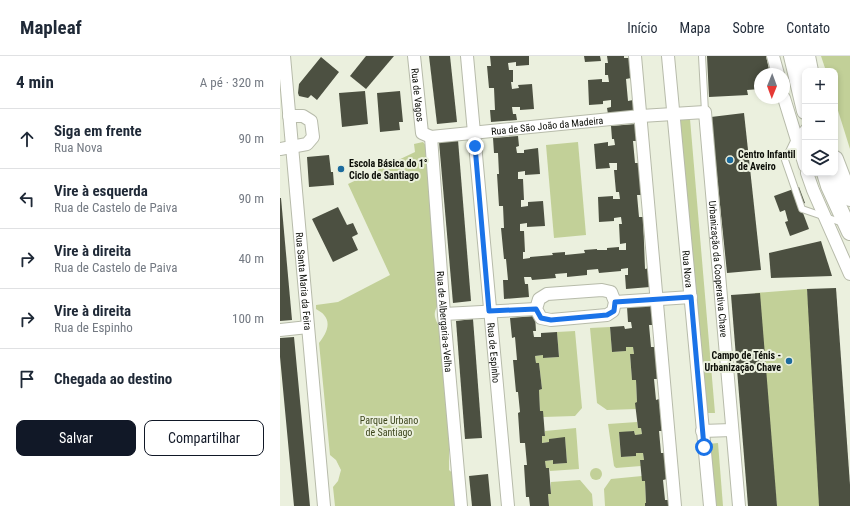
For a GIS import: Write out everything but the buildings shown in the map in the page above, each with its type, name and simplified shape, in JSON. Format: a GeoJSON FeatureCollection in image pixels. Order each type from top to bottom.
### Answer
{"type":"FeatureCollection","features":[{"type":"Feature","properties":{"kind":"main road"},"geometry":{"type":"LineString","coordinates":[[792,56],[803,104]]}},
{"type":"Feature","properties":{"kind":"main road"},"geometry":{"type":"LineString","coordinates":[[807,56],[809,68]]}},
{"type":"Feature","properties":{"kind":"main road"},"geometry":{"type":"LineString","coordinates":[[838,167],[850,198]]}},
{"type":"Feature","properties":{"kind":"main road"},"geometry":{"type":"LineString","coordinates":[[826,176],[848,228]]}},
{"type":"Feature","properties":{"kind":"street","name":"Rua Santa Maria da Feira"},"geometry":{"type":"LineString","coordinates":[[284,56],[324,506]]}},
{"type":"Feature","properties":{"kind":"street","name":"Rua de Vagos"},"geometry":{"type":"LineString","coordinates":[[414,56],[426,135]]}},
{"type":"Feature","properties":{"kind":"street","name":"Rua de Espinho"},"geometry":{"type":"LineString","coordinates":[[467,56],[489,311],[508,506]]}},
{"type":"Feature","properties":{"kind":"street"},"geometry":{"type":"LineString","coordinates":[[636,56],[675,506]]}},
{"type":"Feature","properties":{"kind":"street","name":"Rua Nova"},"geometry":{"type":"LineString","coordinates":[[668,56],[710,506]]}},
{"type":"Feature","properties":{"kind":"street"},"geometry":{"type":"LineString","coordinates":[[773,56],[776,68]]}},
{"type":"Feature","properties":{"kind":"street"},"geometry":{"type":"LineString","coordinates":[[786,104],[802,158]]}},
{"type":"Feature","properties":{"kind":"street"},"geometry":{"type":"LineString","coordinates":[[673,114],[706,112]]}},
{"type":"Feature","properties":{"kind":"street","name":"Urbanização da Cooperativa Chave"},"geometry":{"type":"LineString","coordinates":[[706,112],[739,506]]}},
{"type":"Feature","properties":{"kind":"street","name":"Rua de São João da Madeira"},"geometry":{"type":"LineString","coordinates":[[426,135],[673,114]]}},
{"type":"Feature","properties":{"kind":"street"},"geometry":{"type":"LineString","coordinates":[[280,149],[307,144],[313,137],[311,121],[303,116],[289,116]]}},
{"type":"Feature","properties":{"kind":"street","name":"Rua de Albergaria-a-Velha"},"geometry":{"type":"LineString","coordinates":[[426,135],[461,506]]}},
{"type":"Feature","properties":{"kind":"street"},"geometry":{"type":"LineString","coordinates":[[808,176],[850,274]]}},
{"type":"Feature","properties":{"kind":"street"},"geometry":{"type":"LineString","coordinates":[[602,290],[611,292],[615,302],[614,311],[607,315],[586,317],[551,320],[541,318],[536,309],[539,299],[547,294],[602,290]]}},
{"type":"Feature","properties":{"kind":"street"},"geometry":{"type":"LineString","coordinates":[[615,302],[691,297]]}},
{"type":"Feature","properties":{"kind":"street"},"geometry":{"type":"LineString","coordinates":[[444,314],[536,309]]}},
{"type":"Feature","properties":{"kind":"street"},"geometry":{"type":"LineString","coordinates":[[280,330],[308,327]]}},
{"type":"Feature","properties":{"kind":"street"},"geometry":{"type":"LineString","coordinates":[[702,431],[732,430]]}},
{"type":"Feature","properties":{"kind":"lane"},"geometry":{"type":"LineString","coordinates":[[702,56],[706,112]]}},
{"type":"Feature","properties":{"kind":"lane"},"geometry":{"type":"LineString","coordinates":[[802,130],[795,138],[785,160],[802,209],[825,216],[848,228]]}},
{"type":"Feature","properties":{"kind":"green space"},"geometry":{"type":"Polygon","coordinates":[[[821,56],[850,56],[850,149],[838,111],[838,68],[825,68],[821,56]]]}},
{"type":"Feature","properties":{"kind":"green space"},"geometry":{"type":"Polygon","coordinates":[[[690,119],[715,413],[705,413],[680,120],[690,119]]]}},
{"type":"Feature","properties":{"kind":"green space","name":"Parque Urbano de Santiago"},"geometry":{"type":"Polygon","coordinates":[[[423,142],[427,147],[441,300],[435,312],[435,318],[442,331],[453,445],[449,450],[449,470],[456,476],[459,506],[335,506],[333,487],[338,481],[341,470],[336,460],[330,455],[319,343],[328,326],[326,318],[316,309],[316,305],[338,302],[390,275],[348,184],[415,152],[414,144],[423,142]]]}},
{"type":"Feature","properties":{"kind":"green space"},"geometry":{"type":"Polygon","coordinates":[[[578,142],[586,235],[554,238],[546,145],[578,142]]]}},
{"type":"Feature","properties":{"kind":"green space"},"geometry":{"type":"Polygon","coordinates":[[[807,289],[826,506],[777,506],[755,293],[807,289]]]}},
{"type":"Feature","properties":{"kind":"green space"},"geometry":{"type":"Polygon","coordinates":[[[610,327],[612,352],[626,351],[626,347],[633,347],[634,354],[630,355],[632,380],[636,380],[636,409],[607,410],[597,403],[590,328],[610,327]]]}},
{"type":"Feature","properties":{"kind":"green space"},"geometry":{"type":"Polygon","coordinates":[[[575,331],[582,408],[575,416],[543,417],[543,411],[540,411],[539,390],[542,389],[539,363],[536,363],[535,356],[543,355],[543,358],[559,357],[557,332],[575,331]]]}},
{"type":"Feature","properties":{"kind":"green space"},"geometry":{"type":"Polygon","coordinates":[[[637,422],[638,428],[641,428],[642,434],[635,435],[634,431],[619,433],[621,457],[636,456],[636,453],[643,453],[644,460],[640,460],[641,466],[616,468],[614,466],[608,424],[637,422]]]}},
{"type":"Feature","properties":{"kind":"green space"},"geometry":{"type":"Polygon","coordinates":[[[576,428],[579,469],[550,471],[549,468],[546,468],[545,461],[553,460],[553,464],[567,463],[565,438],[549,439],[549,442],[542,443],[542,436],[545,436],[545,431],[576,428]]]}},
{"type":"Feature","properties":{"kind":"green space"},"geometry":{"type":"Polygon","coordinates":[[[718,443],[723,506],[713,506],[707,444],[718,443]]]}},
{"type":"Feature","properties":{"kind":"green space"},"geometry":{"type":"Polygon","coordinates":[[[594,468],[598,468],[602,474],[598,480],[594,480],[590,476],[590,472],[594,468]]]}},
{"type":"Feature","properties":{"kind":"green space"},"geometry":{"type":"Polygon","coordinates":[[[642,476],[642,481],[645,481],[645,506],[605,506],[604,489],[611,479],[642,476]]]}},
{"type":"Feature","properties":{"kind":"green space"},"geometry":{"type":"Polygon","coordinates":[[[580,480],[592,494],[593,506],[549,506],[548,494],[551,494],[551,482],[580,480]]]}},
{"type":"Feature","properties":{"kind":"place","name":"Centro Infantil de Aveiro"},"geometry":{"type":"Point","coordinates":[730,160]}},
{"type":"Feature","properties":{"kind":"place","name":"Escola Básica do 1° Ciclo de Santiago"},"geometry":{"type":"Point","coordinates":[341,169]}},
{"type":"Feature","properties":{"kind":"place","name":"Campo de Ténis - Urbanização Chave"},"geometry":{"type":"Point","coordinates":[789,361]}},
{"type":"Feature","properties":{"kind":"route"},"geometry":{"type":"LineString","coordinates":[[475,146],[489,311],[536,309],[541,318],[551,320],[607,315],[614,311],[615,302],[691,297],[704,447]]}}]}
